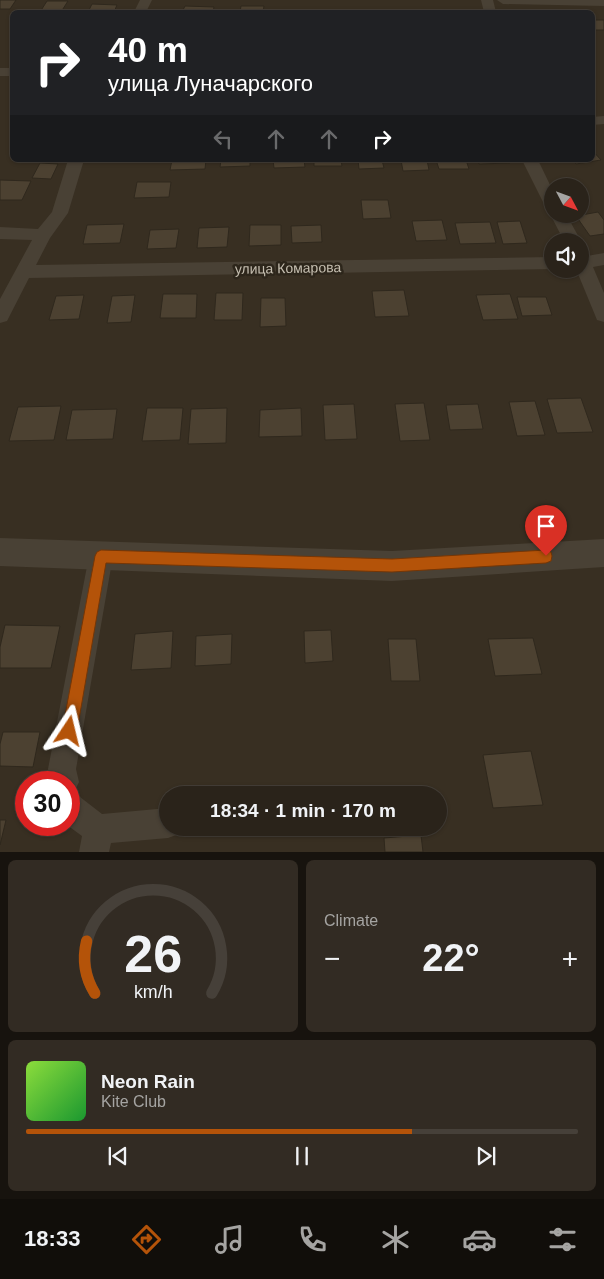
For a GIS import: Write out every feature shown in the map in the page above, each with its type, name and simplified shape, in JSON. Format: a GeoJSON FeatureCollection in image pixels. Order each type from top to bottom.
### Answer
{"type":"FeatureCollection","features":[{"type":"Feature","properties":{"kind":"street"},"geometry":{"type":"LineString","coordinates":[[504,0],[604,2]]}},
{"type":"Feature","properties":{"kind":"street"},"geometry":{"type":"LineString","coordinates":[[0,316],[43,235],[60,213],[75,162]]}},
{"type":"Feature","properties":{"kind":"street"},"geometry":{"type":"LineString","coordinates":[[531,162],[544,188]]}},
{"type":"Feature","properties":{"kind":"street"},"geometry":{"type":"LineString","coordinates":[[0,233],[43,235]]}},
{"type":"Feature","properties":{"kind":"street"},"geometry":{"type":"LineString","coordinates":[[589,260],[604,259]]}},
{"type":"Feature","properties":{"kind":"street","name":"улица Комарова"},"geometry":{"type":"LineString","coordinates":[[24,272],[544,263]]}},
{"type":"Feature","properties":{"kind":"street"},"geometry":{"type":"LineString","coordinates":[[588,278],[604,315]]}},
{"type":"Feature","properties":{"kind":"street"},"geometry":{"type":"LineString","coordinates":[[0,552],[392,566],[604,553]]}},
{"type":"Feature","properties":{"kind":"street"},"geometry":{"type":"LineString","coordinates":[[62,771],[101,556]]}},
{"type":"Feature","properties":{"kind":"street"},"geometry":{"type":"LineString","coordinates":[[80,821],[96,840],[159,825]]}},
{"type":"Feature","properties":{"kind":"building"},"geometry":{"type":"Polygon","coordinates":[[[0,0],[16,0],[10,9],[0,9],[0,0]]]}},
{"type":"Feature","properties":{"kind":"building"},"geometry":{"type":"Polygon","coordinates":[[[47,1],[68,1],[62,10],[41,10],[47,1]]]}},
{"type":"Feature","properties":{"kind":"building"},"geometry":{"type":"Polygon","coordinates":[[[92,4],[117,5],[115,10],[89,10],[92,4]]]}},
{"type":"Feature","properties":{"kind":"building"},"geometry":{"type":"Polygon","coordinates":[[[185,6],[214,7],[213,10],[183,10],[185,6]]]}},
{"type":"Feature","properties":{"kind":"building"},"geometry":{"type":"Polygon","coordinates":[[[241,6],[264,6],[263,10],[240,10],[241,6]]]}},
{"type":"Feature","properties":{"kind":"building"},"geometry":{"type":"Polygon","coordinates":[[[595,20],[604,20],[604,30],[595,30],[595,20]]]}},
{"type":"Feature","properties":{"kind":"building"},"geometry":{"type":"Polygon","coordinates":[[[595,153],[601,160],[595,161],[595,153]]]}},
{"type":"Feature","properties":{"kind":"building"},"geometry":{"type":"Polygon","coordinates":[[[172,162],[206,162],[205,169],[170,170],[172,162]]]}},
{"type":"Feature","properties":{"kind":"building"},"geometry":{"type":"Polygon","coordinates":[[[221,162],[250,162],[250,166],[220,167],[221,162]]]}},
{"type":"Feature","properties":{"kind":"building"},"geometry":{"type":"Polygon","coordinates":[[[273,162],[304,162],[305,167],[274,168],[273,162]]]}},
{"type":"Feature","properties":{"kind":"building"},"geometry":{"type":"Polygon","coordinates":[[[314,162],[341,162],[342,166],[314,166],[314,162]]]}},
{"type":"Feature","properties":{"kind":"building"},"geometry":{"type":"Polygon","coordinates":[[[358,162],[382,162],[384,168],[359,169],[358,162]]]}},
{"type":"Feature","properties":{"kind":"building"},"geometry":{"type":"Polygon","coordinates":[[[401,162],[427,162],[429,170],[403,171],[401,162]]]}},
{"type":"Feature","properties":{"kind":"building"},"geometry":{"type":"Polygon","coordinates":[[[437,162],[467,162],[469,169],[439,169],[437,162]]]}},
{"type":"Feature","properties":{"kind":"building"},"geometry":{"type":"Polygon","coordinates":[[[478,162],[510,163],[479,164],[478,162]]]}},
{"type":"Feature","properties":{"kind":"building"},"geometry":{"type":"Polygon","coordinates":[[[40,163],[58,164],[51,179],[32,178],[40,163]]]}},
{"type":"Feature","properties":{"kind":"building"},"geometry":{"type":"Polygon","coordinates":[[[0,180],[31,181],[22,200],[0,200],[0,180]]]}},
{"type":"Feature","properties":{"kind":"building"},"geometry":{"type":"Polygon","coordinates":[[[137,182],[171,182],[169,197],[134,198],[137,182]]]}},
{"type":"Feature","properties":{"kind":"building"},"geometry":{"type":"Polygon","coordinates":[[[361,200],[388,200],[391,218],[363,219],[361,200]]]}},
{"type":"Feature","properties":{"kind":"building"},"geometry":{"type":"Polygon","coordinates":[[[598,212],[604,220],[604,234],[590,236],[581,223],[589,223],[589,214],[598,212]]]}},
{"type":"Feature","properties":{"kind":"building"},"geometry":{"type":"Polygon","coordinates":[[[442,220],[447,240],[416,241],[412,221],[442,220]]]}},
{"type":"Feature","properties":{"kind":"building"},"geometry":{"type":"Polygon","coordinates":[[[520,221],[527,243],[503,244],[497,222],[520,221]]]}},
{"type":"Feature","properties":{"kind":"building"},"geometry":{"type":"Polygon","coordinates":[[[490,222],[496,243],[460,244],[455,223],[490,222]]]}},
{"type":"Feature","properties":{"kind":"building"},"geometry":{"type":"Polygon","coordinates":[[[124,224],[120,243],[83,244],[87,225],[124,224]]]}},
{"type":"Feature","properties":{"kind":"building"},"geometry":{"type":"Polygon","coordinates":[[[250,225],[281,225],[281,245],[249,246],[250,225]]]}},
{"type":"Feature","properties":{"kind":"building"},"geometry":{"type":"Polygon","coordinates":[[[321,225],[322,242],[292,243],[291,226],[321,225]]]}},
{"type":"Feature","properties":{"kind":"building"},"geometry":{"type":"Polygon","coordinates":[[[229,227],[227,247],[197,248],[199,228],[229,227]]]}},
{"type":"Feature","properties":{"kind":"building"},"geometry":{"type":"Polygon","coordinates":[[[179,229],[176,248],[147,249],[150,230],[179,229]]]}},
{"type":"Feature","properties":{"kind":"building"},"geometry":{"type":"Polygon","coordinates":[[[404,290],[409,316],[375,317],[372,291],[404,290]]]}},
{"type":"Feature","properties":{"kind":"building"},"geometry":{"type":"Polygon","coordinates":[[[216,293],[243,293],[242,320],[214,320],[216,293]]]}},
{"type":"Feature","properties":{"kind":"building"},"geometry":{"type":"Polygon","coordinates":[[[163,294],[197,294],[196,318],[160,318],[163,294]]]}},
{"type":"Feature","properties":{"kind":"building"},"geometry":{"type":"Polygon","coordinates":[[[510,294],[518,319],[483,320],[476,295],[510,294]]]}},
{"type":"Feature","properties":{"kind":"building"},"geometry":{"type":"Polygon","coordinates":[[[84,295],[79,319],[49,320],[56,296],[84,295]]]}},
{"type":"Feature","properties":{"kind":"building"},"geometry":{"type":"Polygon","coordinates":[[[135,295],[131,322],[107,323],[112,296],[135,295]]]}},
{"type":"Feature","properties":{"kind":"building"},"geometry":{"type":"Polygon","coordinates":[[[517,297],[546,297],[552,315],[522,316],[517,297]]]}},
{"type":"Feature","properties":{"kind":"building"},"geometry":{"type":"Polygon","coordinates":[[[261,298],[285,298],[286,326],[260,327],[261,298]]]}},
{"type":"Feature","properties":{"kind":"building"},"geometry":{"type":"Polygon","coordinates":[[[581,398],[593,432],[557,433],[547,399],[581,398]]]}},
{"type":"Feature","properties":{"kind":"building"},"geometry":{"type":"Polygon","coordinates":[[[535,401],[545,435],[517,436],[509,402],[535,401]]]}},
{"type":"Feature","properties":{"kind":"building"},"geometry":{"type":"Polygon","coordinates":[[[424,403],[430,440],[400,441],[395,404],[424,403]]]}},
{"type":"Feature","properties":{"kind":"building"},"geometry":{"type":"Polygon","coordinates":[[[354,404],[357,439],[325,440],[323,405],[354,404]]]}},
{"type":"Feature","properties":{"kind":"building"},"geometry":{"type":"Polygon","coordinates":[[[478,404],[483,429],[450,430],[446,405],[478,404]]]}},
{"type":"Feature","properties":{"kind":"building"},"geometry":{"type":"Polygon","coordinates":[[[61,406],[54,440],[9,441],[18,407],[61,406]]]}},
{"type":"Feature","properties":{"kind":"building"},"geometry":{"type":"Polygon","coordinates":[[[147,408],[183,408],[180,440],[142,441],[147,408]]]}},
{"type":"Feature","properties":{"kind":"building"},"geometry":{"type":"Polygon","coordinates":[[[227,408],[226,443],[188,444],[191,409],[227,408]]]}},
{"type":"Feature","properties":{"kind":"building"},"geometry":{"type":"Polygon","coordinates":[[[301,408],[302,436],[259,437],[260,410],[301,408]]]}},
{"type":"Feature","properties":{"kind":"building"},"geometry":{"type":"Polygon","coordinates":[[[117,409],[113,439],[66,440],[72,410],[117,409]]]}},
{"type":"Feature","properties":{"kind":"building"},"geometry":{"type":"Polygon","coordinates":[[[5,625],[60,626],[51,668],[0,668],[0,647],[5,625]]]}},
{"type":"Feature","properties":{"kind":"building"},"geometry":{"type":"Polygon","coordinates":[[[331,630],[333,661],[305,663],[304,631],[331,630]]]}},
{"type":"Feature","properties":{"kind":"building"},"geometry":{"type":"Polygon","coordinates":[[[173,631],[171,668],[131,670],[135,634],[173,631]]]}},
{"type":"Feature","properties":{"kind":"building"},"geometry":{"type":"Polygon","coordinates":[[[232,634],[231,664],[195,666],[196,636],[232,634]]]}},
{"type":"Feature","properties":{"kind":"building"},"geometry":{"type":"Polygon","coordinates":[[[533,638],[542,674],[495,676],[488,639],[533,638]]]}},
{"type":"Feature","properties":{"kind":"building"},"geometry":{"type":"Polygon","coordinates":[[[388,639],[416,639],[420,681],[391,681],[388,639]]]}},
{"type":"Feature","properties":{"kind":"building"},"geometry":{"type":"Polygon","coordinates":[[[3,732],[40,732],[33,767],[0,766],[0,744],[3,732]]]}},
{"type":"Feature","properties":{"kind":"building"},"geometry":{"type":"Polygon","coordinates":[[[531,751],[543,805],[493,808],[483,755],[531,751]]]}},
{"type":"Feature","properties":{"kind":"building"},"geometry":{"type":"Polygon","coordinates":[[[0,820],[6,820],[0,845],[0,820]]]}},
{"type":"Feature","properties":{"kind":"building"},"geometry":{"type":"Polygon","coordinates":[[[421,836],[423,852],[385,852],[384,838],[421,836]]]}},
{"type":"Feature","properties":{"kind":"route"},"geometry":{"type":"LineString","coordinates":[[69,731],[101,556],[392,566],[546,556]]}}]}
